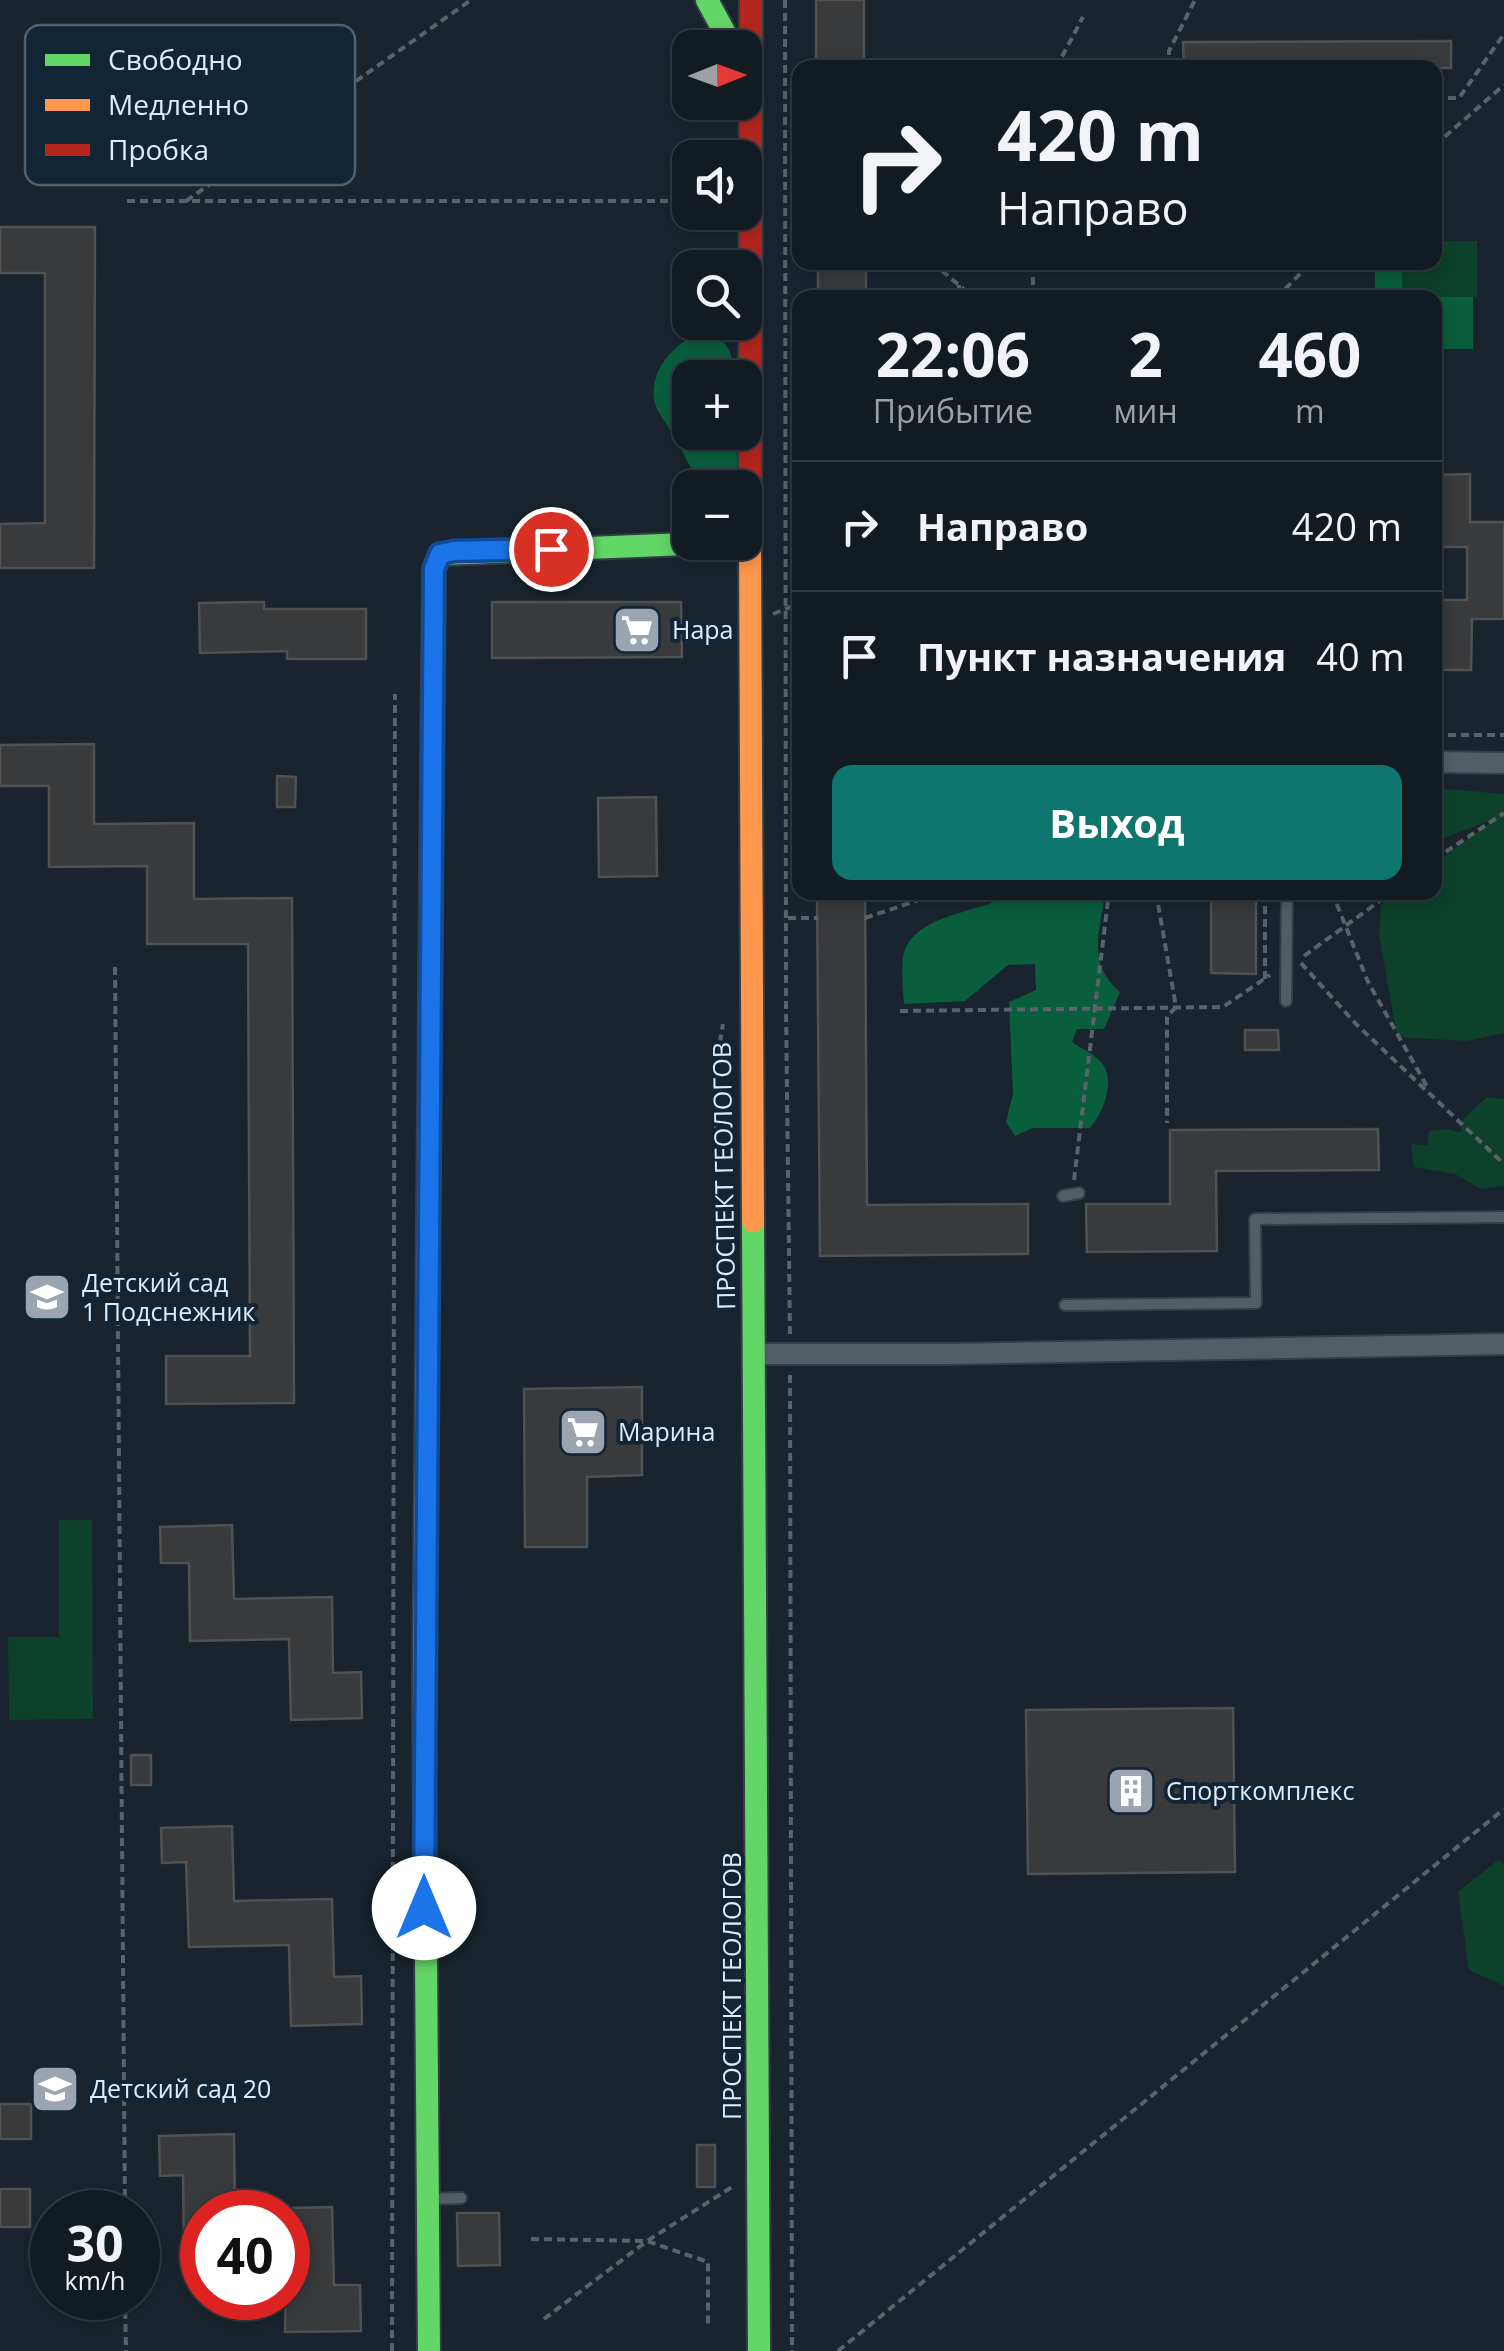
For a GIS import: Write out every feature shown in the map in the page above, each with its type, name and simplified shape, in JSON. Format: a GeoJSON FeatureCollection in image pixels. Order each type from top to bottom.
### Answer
{"type":"FeatureCollection","features":[{"type":"Feature","properties":{"kind":"street"},"geometry":{"type":"LineString","coordinates":[[707,0],[723,30]]}},
{"type":"Feature","properties":{"kind":"street","name":"ПРОСПЕКТ ГЕОЛОГОВ"},"geometry":{"type":"LineString","coordinates":[[750,30],[751,0]]}},
{"type":"Feature","properties":{"kind":"street","name":"ПРОСПЕКТ ГЕОЛОГОВ"},"geometry":{"type":"LineString","coordinates":[[744,470],[748,120]]}},
{"type":"Feature","properties":{"kind":"street"},"geometry":{"type":"LineString","coordinates":[[429,2351],[424,1732],[434,569],[440,554],[454,551],[672,544]]}},
{"type":"Feature","properties":{"kind":"street","name":"ПРОСПЕКТ ГЕОЛОГОВ"},"geometry":{"type":"LineString","coordinates":[[743,560],[755,1354],[759,2351]]}},
{"type":"Feature","properties":{"kind":"street"},"geometry":{"type":"LineString","coordinates":[[1442,762],[1504,763]]}},
{"type":"Feature","properties":{"kind":"street"},"geometry":{"type":"LineString","coordinates":[[755,1354],[1504,1344]]}},
{"type":"Feature","properties":{"kind":"lane"},"geometry":{"type":"LineString","coordinates":[[1286,1000],[1287,900]]}},
{"type":"Feature","properties":{"kind":"lane"},"geometry":{"type":"LineString","coordinates":[[1065,1305],[1256,1303],[1255,1219],[1504,1217]]}},
{"type":"Feature","properties":{"kind":"lane"},"geometry":{"type":"LineString","coordinates":[[427,2198],[460,2198]]}},
{"type":"Feature","properties":{"kind":"path"},"geometry":{"type":"LineString","coordinates":[[355,82],[471,0]]}},
{"type":"Feature","properties":{"kind":"path"},"geometry":{"type":"LineString","coordinates":[[785,0],[792,2351]]}},
{"type":"Feature","properties":{"kind":"path"},"geometry":{"type":"LineString","coordinates":[[1169,60],[1169,50],[1195,0]]}},
{"type":"Feature","properties":{"kind":"path"},"geometry":{"type":"LineString","coordinates":[[1060,60],[1083,17]]}},
{"type":"Feature","properties":{"kind":"path"},"geometry":{"type":"LineString","coordinates":[[1442,98],[1459,98],[1504,34]]}},
{"type":"Feature","properties":{"kind":"path"},"geometry":{"type":"LineString","coordinates":[[1442,139],[1504,85]]}},
{"type":"Feature","properties":{"kind":"path"},"geometry":{"type":"LineString","coordinates":[[186,202],[210,185]]}},
{"type":"Feature","properties":{"kind":"path"},"geometry":{"type":"LineString","coordinates":[[127,201],[672,201]]}},
{"type":"Feature","properties":{"kind":"path"},"geometry":{"type":"LineString","coordinates":[[941,270],[965,290]]}},
{"type":"Feature","properties":{"kind":"path"},"geometry":{"type":"LineString","coordinates":[[1284,290],[1304,270]]}},
{"type":"Feature","properties":{"kind":"path"},"geometry":{"type":"LineString","coordinates":[[959,285],[959,290]]}},
{"type":"Feature","properties":{"kind":"path"},"geometry":{"type":"LineString","coordinates":[[392,2351],[394,694]]}},
{"type":"Feature","properties":{"kind":"path"},"geometry":{"type":"LineString","coordinates":[[1442,735],[1504,735]]}},
{"type":"Feature","properties":{"kind":"path"},"geometry":{"type":"LineString","coordinates":[[1442,854],[1504,813]]}},
{"type":"Feature","properties":{"kind":"path"},"geometry":{"type":"LineString","coordinates":[[865,918],[919,900]]}},
{"type":"Feature","properties":{"kind":"path"},"geometry":{"type":"LineString","coordinates":[[1072,1194],[1108,900]]}},
{"type":"Feature","properties":{"kind":"path"},"geometry":{"type":"LineString","coordinates":[[1157,900],[1176,1007]]}},
{"type":"Feature","properties":{"kind":"path"},"geometry":{"type":"LineString","coordinates":[[1265,900],[1265,979]]}},
{"type":"Feature","properties":{"kind":"path"},"geometry":{"type":"LineString","coordinates":[[1335,900],[1368,982],[1433,1096]]}},
{"type":"Feature","properties":{"kind":"path"},"geometry":{"type":"LineString","coordinates":[[1382,900],[1298,960],[1356,1024],[1504,1164]]}},
{"type":"Feature","properties":{"kind":"path"},"geometry":{"type":"LineString","coordinates":[[788,918],[818,918]]}},
{"type":"Feature","properties":{"kind":"path"},"geometry":{"type":"LineString","coordinates":[[900,1011],[1223,1007],[1286,964]]}},
{"type":"Feature","properties":{"kind":"path"},"geometry":{"type":"LineString","coordinates":[[115,967],[125,2190]]}},
{"type":"Feature","properties":{"kind":"path"},"geometry":{"type":"LineString","coordinates":[[1168,1123],[1167,1017],[1176,1007]]}},
{"type":"Feature","properties":{"kind":"path"},"geometry":{"type":"LineString","coordinates":[[838,2351],[1504,1809]]}},
{"type":"Feature","properties":{"kind":"path"},"geometry":{"type":"LineString","coordinates":[[544,2319],[646,2241],[760,2169]]}},
{"type":"Feature","properties":{"kind":"path"},"geometry":{"type":"LineString","coordinates":[[531,2239],[646,2241],[708,2262],[708,2324]]}},
{"type":"Feature","properties":{"kind":"path"},"geometry":{"type":"LineString","coordinates":[[125,2320],[126,2351]]}},
{"type":"Feature","properties":{"kind":"green space"},"geometry":{"type":"Polygon","coordinates":[[[1442,241],[1477,241],[1477,297],[1442,297],[1442,290],[1402,290],[1402,270],[1442,270],[1442,241]]]}},
{"type":"Feature","properties":{"kind":"green space"},"geometry":{"type":"Polygon","coordinates":[[[1375,270],[1402,270],[1402,290],[1375,290],[1375,270]]]}},
{"type":"Feature","properties":{"kind":"green space"},"geometry":{"type":"Polygon","coordinates":[[[1442,297],[1473,297],[1473,349],[1442,349],[1442,297]]]}},
{"type":"Feature","properties":{"kind":"green space"},"geometry":{"type":"Polygon","coordinates":[[[686,340],[721,340],[732,360],[672,360],[672,433],[659,413],[654,387],[662,365],[686,340]]]}},
{"type":"Feature","properties":{"kind":"green space"},"geometry":{"type":"Polygon","coordinates":[[[682,450],[737,450],[737,470],[693,470],[682,450]]]}},
{"type":"Feature","properties":{"kind":"green space"},"geometry":{"type":"Polygon","coordinates":[[[1442,790],[1504,794],[1504,1033],[1467,1041],[1397,1037],[1379,934],[1381,904],[1386,900],[1442,900],[1442,858],[1497,818],[1442,838],[1442,790]]]}},
{"type":"Feature","properties":{"kind":"green space"},"geometry":{"type":"Polygon","coordinates":[[[1000,900],[1104,900],[1098,950],[1104,972],[1120,992],[1104,1029],[1077,1029],[1072,1042],[1097,1058],[1108,1077],[1104,1104],[1090,1128],[1033,1128],[1015,1136],[1006,1122],[1013,1094],[1009,1002],[1036,990],[1035,964],[1008,965],[965,1001],[904,1004],[903,957],[909,942],[920,931],[950,916],[1000,900]]]}},
{"type":"Feature","properties":{"kind":"green space"},"geometry":{"type":"Polygon","coordinates":[[[1487,1097],[1504,1099],[1504,1186],[1481,1189],[1455,1174],[1414,1167],[1411,1144],[1427,1145],[1429,1131],[1448,1129],[1460,1133],[1464,1118],[1487,1097]]]}},
{"type":"Feature","properties":{"kind":"green space"},"geometry":{"type":"Polygon","coordinates":[[[59,1520],[92,1520],[93,1719],[9,1720],[8,1637],[59,1637],[59,1520]]]}},
{"type":"Feature","properties":{"kind":"green space"},"geometry":{"type":"Polygon","coordinates":[[[1498,1860],[1504,1864],[1504,1986],[1469,1970],[1458,1892],[1498,1860]]]}},
{"type":"Feature","properties":{"kind":"building"},"geometry":{"type":"Polygon","coordinates":[[[816,0],[864,0],[864,60],[816,60],[816,0]]]}},
{"type":"Feature","properties":{"kind":"building"},"geometry":{"type":"Polygon","coordinates":[[[1451,41],[1451,68],[1442,68],[1442,60],[1184,60],[1183,42],[1451,41]]]}},
{"type":"Feature","properties":{"kind":"building"},"geometry":{"type":"Polygon","coordinates":[[[0,227],[95,227],[94,568],[0,568],[0,524],[45,523],[45,273],[0,273],[0,227]]]}},
{"type":"Feature","properties":{"kind":"building"},"geometry":{"type":"Polygon","coordinates":[[[818,270],[866,270],[866,290],[818,290],[818,270]]]}},
{"type":"Feature","properties":{"kind":"building"},"geometry":{"type":"Polygon","coordinates":[[[1470,474],[1470,522],[1504,522],[1504,619],[1472,619],[1471,670],[1442,670],[1442,600],[1467,600],[1467,547],[1442,547],[1442,475],[1470,474]]]}},
{"type":"Feature","properties":{"kind":"building"},"geometry":{"type":"Polygon","coordinates":[[[264,602],[264,609],[366,609],[366,659],[287,659],[287,651],[200,653],[199,603],[264,602]]]}},
{"type":"Feature","properties":{"kind":"building"},"geometry":{"type":"Polygon","coordinates":[[[492,602],[681,602],[682,657],[492,658],[492,602]]]}},
{"type":"Feature","properties":{"kind":"building"},"geometry":{"type":"Polygon","coordinates":[[[94,744],[94,824],[194,823],[194,899],[292,898],[294,1403],[166,1404],[166,1356],[250,1356],[248,944],[147,944],[147,866],[49,867],[49,786],[0,786],[0,745],[94,744]]]}},
{"type":"Feature","properties":{"kind":"building"},"geometry":{"type":"Polygon","coordinates":[[[277,776],[296,777],[295,807],[277,807],[277,776]]]}},
{"type":"Feature","properties":{"kind":"building"},"geometry":{"type":"Polygon","coordinates":[[[656,797],[657,876],[599,877],[598,798],[656,797]]]}},
{"type":"Feature","properties":{"kind":"building"},"geometry":{"type":"Polygon","coordinates":[[[817,900],[865,900],[867,1205],[1028,1204],[1028,1254],[820,1256],[817,900]]]}},
{"type":"Feature","properties":{"kind":"building"},"geometry":{"type":"Polygon","coordinates":[[[1211,900],[1256,900],[1256,974],[1211,973],[1211,900]]]}},
{"type":"Feature","properties":{"kind":"building"},"geometry":{"type":"Polygon","coordinates":[[[1245,1030],[1278,1030],[1279,1050],[1245,1050],[1245,1030]]]}},
{"type":"Feature","properties":{"kind":"building"},"geometry":{"type":"Polygon","coordinates":[[[1378,1129],[1379,1170],[1216,1171],[1217,1251],[1087,1252],[1086,1204],[1170,1204],[1170,1130],[1378,1129]]]}},
{"type":"Feature","properties":{"kind":"building","name":"Марина"},"geometry":{"type":"Polygon","coordinates":[[[642,1387],[642,1475],[587,1477],[587,1547],[525,1547],[524,1389],[642,1387]]]}},
{"type":"Feature","properties":{"kind":"building"},"geometry":{"type":"Polygon","coordinates":[[[232,1525],[234,1599],[332,1597],[333,1673],[361,1672],[362,1718],[291,1720],[289,1639],[190,1641],[189,1563],[161,1563],[160,1527],[232,1525]]]}},
{"type":"Feature","properties":{"kind":"building","name":"Спорткомплекс"},"geometry":{"type":"Polygon","coordinates":[[[1233,1708],[1235,1872],[1028,1874],[1026,1710],[1233,1708]]]}},
{"type":"Feature","properties":{"kind":"building"},"geometry":{"type":"Polygon","coordinates":[[[131,1755],[151,1755],[151,1785],[131,1785],[131,1755]]]}},
{"type":"Feature","properties":{"kind":"building"},"geometry":{"type":"Polygon","coordinates":[[[232,1826],[234,1901],[332,1899],[334,1977],[361,1976],[362,2024],[291,2026],[289,1945],[189,1947],[186,1862],[162,1863],[161,1828],[232,1826]]]}},
{"type":"Feature","properties":{"kind":"building"},"geometry":{"type":"Polygon","coordinates":[[[0,2104],[31,2104],[31,2139],[0,2139],[0,2104]]]}},
{"type":"Feature","properties":{"kind":"building"},"geometry":{"type":"Polygon","coordinates":[[[234,2134],[235,2190],[183,2190],[183,2175],[160,2176],[159,2136],[234,2134]]]}},
{"type":"Feature","properties":{"kind":"building"},"geometry":{"type":"Polygon","coordinates":[[[697,2145],[715,2145],[715,2187],[697,2187],[697,2145]]]}},
{"type":"Feature","properties":{"kind":"building"},"geometry":{"type":"Polygon","coordinates":[[[0,2189],[30,2189],[30,2227],[0,2227],[0,2189]]]}},
{"type":"Feature","properties":{"kind":"building"},"geometry":{"type":"Polygon","coordinates":[[[332,2207],[334,2285],[360,2285],[361,2331],[285,2332],[285,2320],[310,2320],[310,2208],[332,2207]]]}},
{"type":"Feature","properties":{"kind":"building"},"geometry":{"type":"Polygon","coordinates":[[[457,2213],[499,2213],[500,2265],[458,2266],[457,2213]]]}},
{"type":"Feature","properties":{"kind":"traffic: fast"},"geometry":{"type":"LineString","coordinates":[[707,0],[723,30]]}},
{"type":"Feature","properties":{"kind":"traffic: fast"},"geometry":{"type":"LineString","coordinates":[[431,871],[434,569],[440,554],[672,545]]}},
{"type":"Feature","properties":{"kind":"traffic: fast"},"geometry":{"type":"LineString","coordinates":[[753,1221],[759,2351]]}},
{"type":"Feature","properties":{"kind":"traffic: fast"},"geometry":{"type":"LineString","coordinates":[[424,1692],[429,2351]]}},
{"type":"Feature","properties":{"kind":"traffic: slow"},"geometry":{"type":"LineString","coordinates":[[750,560],[753,1221]]}},
{"type":"Feature","properties":{"kind":"traffic: slow"},"geometry":{"type":"LineString","coordinates":[[424,1692],[431,871]]}},
{"type":"Feature","properties":{"kind":"traffic: jam"},"geometry":{"type":"LineString","coordinates":[[750,470],[751,0]]}},
{"type":"Feature","properties":{"kind":"place","name":"Нара"},"geometry":{"type":"Point","coordinates":[637,630]}},
{"type":"Feature","properties":{"kind":"place","name":"Детский сад 1 Подснежник"},"geometry":{"type":"Point","coordinates":[47,1297]}},
{"type":"Feature","properties":{"kind":"place","name":"Марина"},"geometry":{"type":"Point","coordinates":[583,1432]}},
{"type":"Feature","properties":{"kind":"place","name":"Спорткомплекс"},"geometry":{"type":"Point","coordinates":[1131,1791]}},
{"type":"Feature","properties":{"kind":"place","name":"Детский сад 20"},"geometry":{"type":"Point","coordinates":[55,2089]}},
{"type":"Feature","properties":{"kind":"route"},"geometry":{"type":"LineString","coordinates":[[424,1908],[434,569],[440,554],[454,551],[551,549]]}}]}
